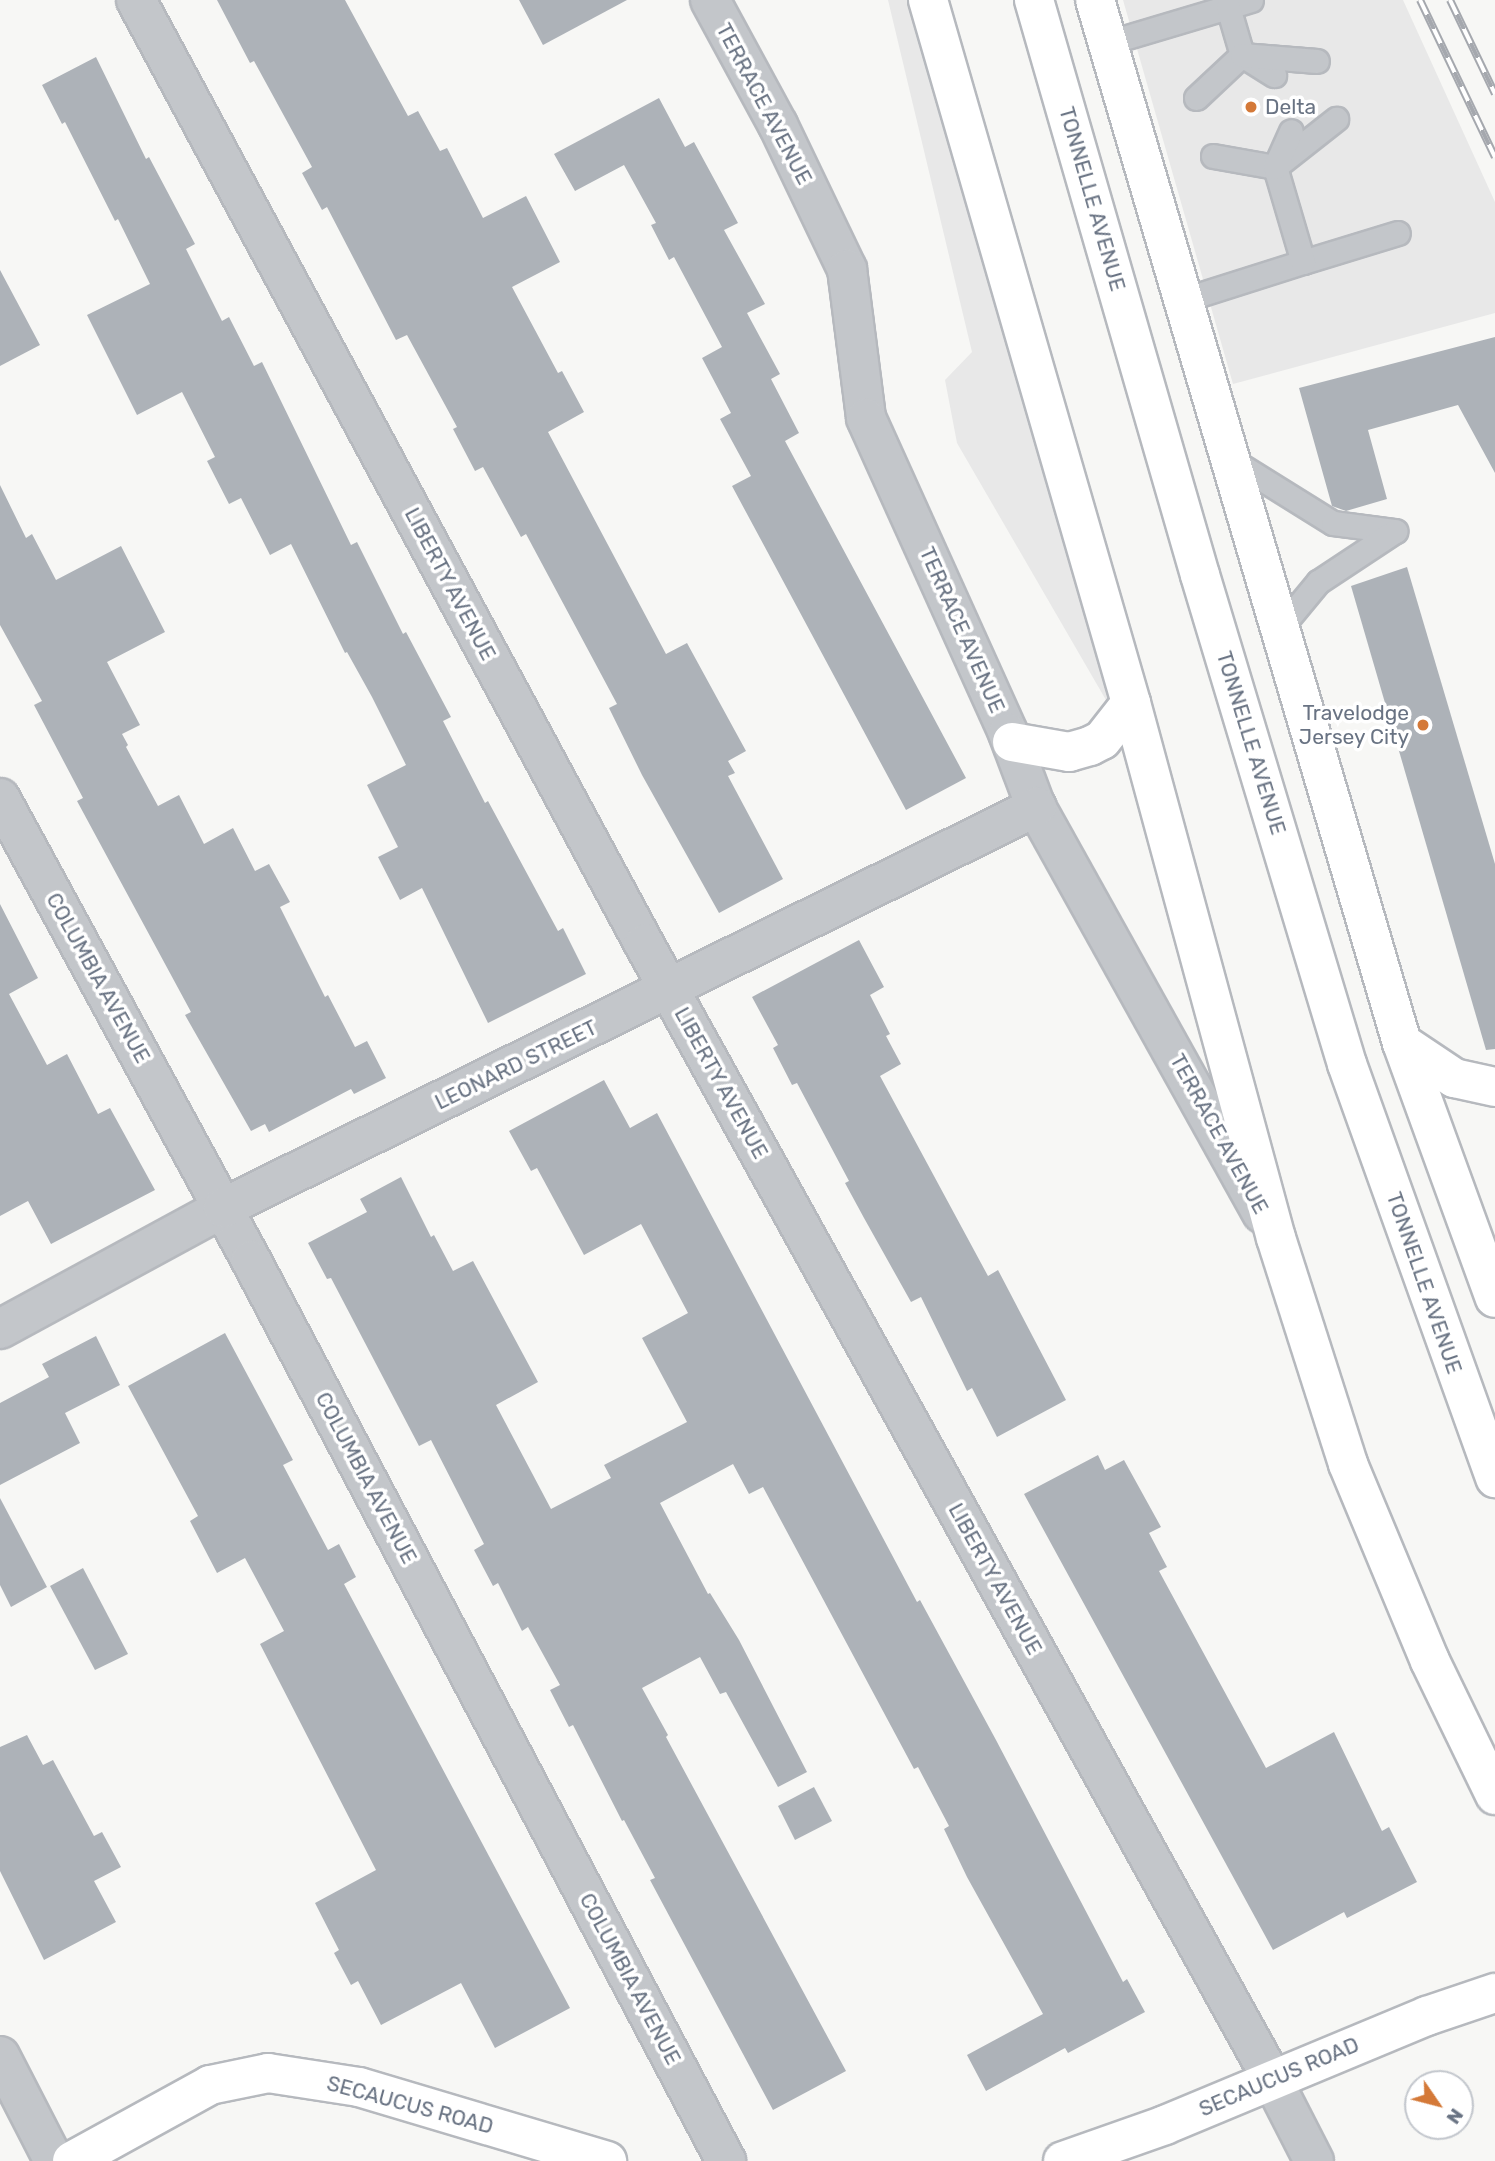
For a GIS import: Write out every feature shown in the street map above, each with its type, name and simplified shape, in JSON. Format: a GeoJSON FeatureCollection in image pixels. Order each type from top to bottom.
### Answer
{"type":"FeatureCollection","features":[{"type":"Feature","properties":{"kind":"main road"},"geometry":{"type":"LineString","coordinates":[[928,0],[1131,703],[1276,1238],[1348,1464],[1430,1661],[1495,1795]]}},
{"type":"Feature","properties":{"kind":"main road","name":"TONNELLE AVENUE"},"geometry":{"type":"LineString","coordinates":[[1034,0],[1200,575],[1347,1064],[1495,1478]]}},
{"type":"Feature","properties":{"kind":"main road"},"geometry":{"type":"LineString","coordinates":[[1095,0],[1402,1043],[1495,1298]]}},
{"type":"Feature","properties":{"kind":"main road"},"geometry":{"type":"LineString","coordinates":[[1012,742],[1069,752],[1090,747],[1102,740],[1131,703]]}},
{"type":"Feature","properties":{"kind":"main road"},"geometry":{"type":"LineString","coordinates":[[1402,1043],[1454,1078],[1495,1087]]}},
{"type":"Feature","properties":{"kind":"main road","name":"SECAUCUS ROAD"},"geometry":{"type":"LineString","coordinates":[[1063,2161],[1165,2125],[1427,2016],[1495,1993]]}},
{"type":"Feature","properties":{"kind":"main road","name":"SECAUCUS ROAD"},"geometry":{"type":"LineString","coordinates":[[72,2161],[210,2085],[268,2073],[359,2087],[607,2161]]}},
{"type":"Feature","properties":{"kind":"street","name":"LIBERTY AVENUE"},"geometry":{"type":"LineString","coordinates":[[136,0],[669,989],[1272,2079],[1314,2161]]}},
{"type":"Feature","properties":{"kind":"street","name":"TERRACE AVENUE"},"geometry":{"type":"LineString","coordinates":[[710,0],[778,125],[848,269],[866,418],[1012,742],[1036,807],[1276,1238]]}},
{"type":"Feature","properties":{"kind":"street","name":"COLUMBIA AVENUE"},"geometry":{"type":"LineString","coordinates":[[0,798],[223,1208],[726,2161]]}},
{"type":"Feature","properties":{"kind":"street","name":"LEONARD STREET"},"geometry":{"type":"LineString","coordinates":[[0,1329],[223,1208],[1036,807]]}},
{"type":"Feature","properties":{"kind":"street"},"geometry":{"type":"LineString","coordinates":[[0,2056],[54,2161]]}},
{"type":"Feature","properties":{"kind":"lane"},"geometry":{"type":"LineString","coordinates":[[1107,43],[1251,0]]}},
{"type":"Feature","properties":{"kind":"lane"},"geometry":{"type":"LineString","coordinates":[[1228,7],[1242,55],[1274,75]]}},
{"type":"Feature","properties":{"kind":"lane"},"geometry":{"type":"LineString","coordinates":[[1226,87],[1242,55]]}},
{"type":"Feature","properties":{"kind":"lane"},"geometry":{"type":"LineString","coordinates":[[1196,97],[1242,55],[1317,61]]}},
{"type":"Feature","properties":{"kind":"lane"},"geometry":{"type":"LineString","coordinates":[[1213,156],[1275,167],[1336,118]]}},
{"type":"Feature","properties":{"kind":"lane"},"geometry":{"type":"LineString","coordinates":[[1275,167],[1291,131]]}},
{"type":"Feature","properties":{"kind":"lane"},"geometry":{"type":"LineString","coordinates":[[1244,146],[1275,167],[1303,262]]}},
{"type":"Feature","properties":{"kind":"lane"},"geometry":{"type":"LineString","coordinates":[[1183,300],[1398,233]]}},
{"type":"Feature","properties":{"kind":"lane"},"geometry":{"type":"LineString","coordinates":[[1230,459],[1333,523],[1395,531],[1318,582],[1280,628]]}},
{"type":"Feature","properties":{"kind":"shaded area"},"geometry":{"type":"Polygon","coordinates":[[[888,0],[933,0],[1128,738],[957,443],[945,380],[972,352],[888,0]]]}},
{"type":"Feature","properties":{"kind":"shaded area"},"geometry":{"type":"Polygon","coordinates":[[[1123,0],[1403,0],[1495,202],[1495,313],[1233,384],[1123,0]]]}},
{"type":"Feature","properties":{"kind":"building"},"geometry":{"type":"Polygon","coordinates":[[[217,0],[345,0],[408,116],[418,111],[440,151],[447,148],[483,218],[526,196],[560,262],[512,287],[558,373],[562,371],[584,412],[548,432],[666,654],[687,643],[746,751],[728,761],[735,773],[728,776],[783,879],[719,913],[642,775],[609,708],[617,704],[526,534],[521,537],[483,467],[475,471],[453,429],[457,427],[407,335],[396,340],[327,207],[322,210],[302,173],[312,167],[254,61],[250,63],[217,0]]]}},
{"type":"Feature","properties":{"kind":"building"},"geometry":{"type":"Polygon","coordinates":[[[519,0],[627,0],[543,45],[519,0]]]}},
{"type":"Feature","properties":{"kind":"building"},"geometry":{"type":"Polygon","coordinates":[[[96,57],[146,159],[149,157],[195,244],[186,249],[222,321],[229,317],[254,366],[262,362],[351,545],[357,542],[403,634],[406,632],[451,717],[443,721],[485,803],[488,801],[558,931],[563,928],[586,974],[488,1023],[422,888],[400,900],[378,857],[398,847],[367,785],[406,765],[372,697],[347,652],[345,653],[291,544],[270,555],[241,498],[229,504],[207,461],[215,457],[182,392],[137,415],[87,315],[150,284],[118,219],[115,221],[65,122],[62,124],[42,85],[96,57]]]}},
{"type":"Feature","properties":{"kind":"building"},"geometry":{"type":"Polygon","coordinates":[[[659,98],[685,147],[694,142],[738,223],[724,230],[765,304],[747,313],[780,374],[771,379],[799,433],[785,441],[966,778],[906,810],[732,486],[751,476],[720,419],[731,413],[702,358],[722,347],[674,257],[669,260],[651,225],[656,223],[624,165],[575,191],[554,154],[659,98]]]}},
{"type":"Feature","properties":{"kind":"building"},"geometry":{"type":"Polygon","coordinates":[[[0,270],[40,345],[0,366],[0,270]]]}},
{"type":"Feature","properties":{"kind":"building"},"geometry":{"type":"Polygon","coordinates":[[[1495,337],[1495,473],[1458,405],[1368,430],[1387,499],[1346,511],[1332,506],[1299,388],[1495,337]]]}},
{"type":"Feature","properties":{"kind":"building"},"geometry":{"type":"Polygon","coordinates":[[[0,485],[26,538],[32,534],[56,580],[121,546],[165,632],[107,662],[140,725],[122,734],[128,745],[126,747],[158,806],[179,795],[204,844],[233,828],[255,871],[269,864],[290,902],[280,907],[325,997],[328,995],[355,1047],[367,1041],[386,1078],[354,1094],[351,1089],[269,1132],[265,1124],[251,1131],[185,1015],[191,1012],[77,801],[83,798],[34,705],[42,701],[0,625],[0,485]]]}},
{"type":"Feature","properties":{"kind":"building","name":"Travelodge Jersey City"},"geometry":{"type":"Polygon","coordinates":[[[1407,567],[1495,864],[1495,1049],[1486,1050],[1351,586],[1407,567]]]}},
{"type":"Feature","properties":{"kind":"building"},"geometry":{"type":"Polygon","coordinates":[[[0,904],[38,978],[9,994],[47,1065],[67,1054],[98,1114],[110,1108],[155,1190],[51,1244],[28,1201],[0,1216],[0,904]]]}},
{"type":"Feature","properties":{"kind":"building"},"geometry":{"type":"Polygon","coordinates":[[[859,940],[884,987],[870,995],[890,1034],[886,1036],[901,1064],[880,1076],[988,1276],[998,1270],[1066,1400],[997,1437],[972,1388],[967,1391],[921,1297],[911,1302],[864,1218],[845,1183],[849,1181],[797,1083],[792,1085],[773,1048],[778,1045],[752,997],[859,940]]]}},
{"type":"Feature","properties":{"kind":"building"},"geometry":{"type":"Polygon","coordinates":[[[604,1080],[630,1128],[657,1113],[917,1602],[920,1600],[996,1740],[1123,1982],[1127,1979],[1145,2012],[1068,2053],[1065,2048],[986,2091],[967,2055],[1043,2014],[967,1877],[944,1829],[949,1826],[918,1767],[914,1769],[763,1487],[749,1494],[733,1464],[660,1503],[708,1594],[710,1593],[739,1640],[807,1772],[778,1787],[726,1692],[720,1694],[700,1657],[642,1688],[846,2071],[773,2110],[650,1880],[655,1878],[624,1820],[622,1821],[573,1725],[569,1727],[550,1690],[560,1685],[528,1627],[522,1631],[498,1583],[493,1586],[474,1550],[484,1544],[431,1440],[419,1446],[331,1278],[327,1279],[308,1243],[367,1212],[360,1199],[401,1177],[431,1237],[434,1235],[453,1271],[473,1261],[538,1382],[496,1405],[551,1509],[611,1478],[604,1465],[687,1422],[642,1338],[688,1313],[641,1224],[584,1255],[537,1168],[531,1171],[509,1131],[604,1080]]]}},
{"type":"Feature","properties":{"kind":"building"},"geometry":{"type":"Polygon","coordinates":[[[225,1333],[293,1460],[283,1465],[328,1550],[339,1544],[356,1577],[344,1584],[570,2008],[495,2048],[461,1983],[381,2025],[358,1981],[351,1985],[334,1953],[339,1950],[315,1903],[376,1870],[260,1644],[284,1631],[245,1558],[217,1573],[190,1521],[198,1516],[128,1386],[225,1333]]]}},
{"type":"Feature","properties":{"kind":"building"},"geometry":{"type":"Polygon","coordinates":[[[96,1336],[120,1385],[65,1413],[80,1443],[0,1485],[0,1403],[49,1377],[42,1364],[96,1336]]]}},
{"type":"Feature","properties":{"kind":"building"},"geometry":{"type":"Polygon","coordinates":[[[1098,1455],[1105,1470],[1124,1460],[1161,1527],[1149,1533],[1167,1567],[1159,1571],[1266,1768],[1334,1732],[1382,1831],[1389,1827],[1417,1882],[1347,1918],[1344,1912],[1273,1950],[1024,1494],[1098,1455]]]}},
{"type":"Feature","properties":{"kind":"building"},"geometry":{"type":"Polygon","coordinates":[[[0,1498],[47,1587],[11,1607],[0,1585],[0,1498]]]}},
{"type":"Feature","properties":{"kind":"building"},"geometry":{"type":"Polygon","coordinates":[[[83,1568],[128,1654],[95,1670],[50,1586],[83,1568]]]}},
{"type":"Feature","properties":{"kind":"building"},"geometry":{"type":"Polygon","coordinates":[[[27,1735],[43,1765],[53,1760],[94,1836],[102,1832],[121,1867],[94,1881],[116,1922],[44,1960],[0,1871],[0,1747],[27,1735]]]}},
{"type":"Feature","properties":{"kind":"building"},"geometry":{"type":"Polygon","coordinates":[[[814,1787],[832,1821],[795,1840],[778,1806],[814,1787]]]}},
{"type":"Feature","properties":{"kind":"railway"},"geometry":{"type":"LineString","coordinates":[[1420,0],[1495,157]]}},
{"type":"Feature","properties":{"kind":"railway"},"geometry":{"type":"LineString","coordinates":[[1450,0],[1495,94]]}},
{"type":"Feature","properties":{"kind":"place","name":"Delta"},"geometry":{"type":"Point","coordinates":[1251,107]}},
{"type":"Feature","properties":{"kind":"place","name":"Travelodge Jersey City"},"geometry":{"type":"Point","coordinates":[1423,725]}}]}
